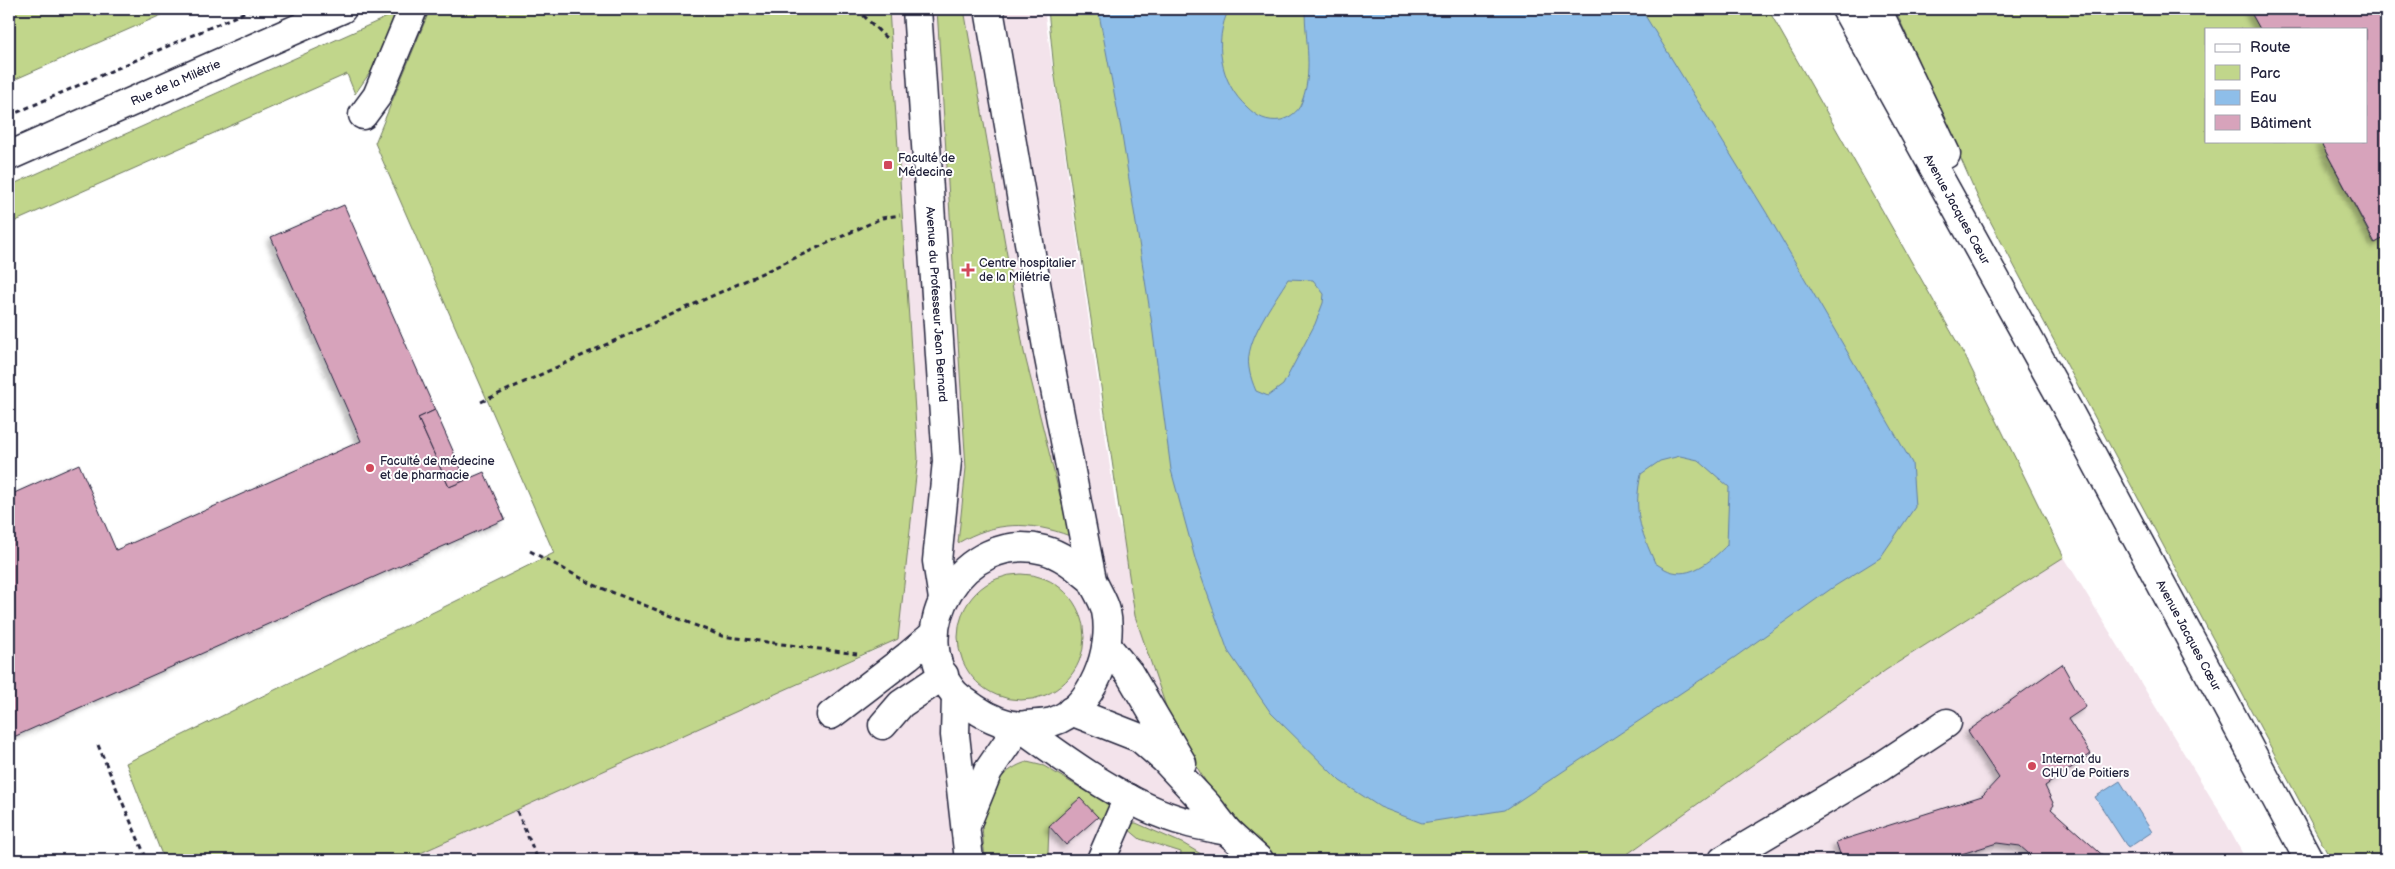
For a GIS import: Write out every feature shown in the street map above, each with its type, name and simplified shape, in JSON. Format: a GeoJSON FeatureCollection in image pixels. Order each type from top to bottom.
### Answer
{"type":"FeatureCollection","features":[{"type":"Feature","properties":{"kind":"street","name":"Rue de la Milétrie"},"geometry":{"type":"LineString","coordinates":[[9,156],[342,9]]}},
{"type":"Feature","properties":{"kind":"street"},"geometry":{"type":"LineString","coordinates":[[363,115],[377,96],[413,9]]}},
{"type":"Feature","properties":{"kind":"street","name":"Avenue du Professeur Jean Bernard"},"geometry":{"type":"LineString","coordinates":[[917,9],[947,461],[937,560],[943,599]]}},
{"type":"Feature","properties":{"kind":"street","name":"Avenue Jacques Cœur"},"geometry":{"type":"LineString","coordinates":[[1846,9],[2068,410],[2309,860]]}},
{"type":"Feature","properties":{"kind":"street","name":"Avenue Jacques Cœur"},"geometry":{"type":"LineString","coordinates":[[1877,9],[2068,410]]}},
{"type":"Feature","properties":{"kind":"street","name":"Avenue du Professeur Jean Bernard"},"geometry":{"type":"LineString","coordinates":[[950,685],[985,716],[1019,726],[1053,721],[1071,711],[1093,685],[1101,670],[1107,646],[1106,611],[1092,580],[1048,353],[988,13]]}},
{"type":"Feature","properties":{"kind":"street","name":"Avenue du Professeur Jean Bernard"},"geometry":{"type":"LineString","coordinates":[[968,860],[950,685],[936,655],[934,634],[936,620],[943,599],[962,573],[983,557],[1012,547],[1044,550],[1068,561],[1092,580]]}},
{"type":"Feature","properties":{"kind":"street"},"geometry":{"type":"LineString","coordinates":[[831,715],[934,634]]}},
{"type":"Feature","properties":{"kind":"street"},"geometry":{"type":"LineString","coordinates":[[1107,646],[1129,673],[1207,805]]}},
{"type":"Feature","properties":{"kind":"street"},"geometry":{"type":"LineString","coordinates":[[883,725],[901,704],[950,685]]}},
{"type":"Feature","properties":{"kind":"street"},"geometry":{"type":"LineString","coordinates":[[1071,711],[1140,738],[1164,759],[1207,805],[1227,831],[1259,860]]}},
{"type":"Feature","properties":{"kind":"street"},"geometry":{"type":"LineString","coordinates":[[1724,860],[1879,768],[1947,723]]}},
{"type":"Feature","properties":{"kind":"street"},"geometry":{"type":"LineString","coordinates":[[1019,726],[1055,752],[1128,798],[1185,822],[1227,831]]}},
{"type":"Feature","properties":{"kind":"street","name":"Avenue du Professeur Jean Bernard"},"geometry":{"type":"LineString","coordinates":[[966,826],[988,771],[1019,726]]}},
{"type":"Feature","properties":{"kind":"street"},"geometry":{"type":"LineString","coordinates":[[1100,860],[1128,798]]}},
{"type":"Feature","properties":{"kind":"path"},"geometry":{"type":"LineString","coordinates":[[9,116],[252,9]]}},
{"type":"Feature","properties":{"kind":"path"},"geometry":{"type":"LineString","coordinates":[[857,9],[888,40]]}},
{"type":"Feature","properties":{"kind":"path"},"geometry":{"type":"LineString","coordinates":[[481,402],[882,218],[906,214]]}},
{"type":"Feature","properties":{"kind":"path"},"geometry":{"type":"LineString","coordinates":[[530,551],[594,585],[722,636],[846,651],[872,661],[885,674]]}},
{"type":"Feature","properties":{"kind":"path"},"geometry":{"type":"LineString","coordinates":[[98,745],[147,860]]}},
{"type":"Feature","properties":{"kind":"path"},"geometry":{"type":"LineString","coordinates":[[517,811],[538,860]]}},
{"type":"Feature","properties":{"kind":"shaded area","name":"Centre hospitalier de la Milétrie"},"geometry":{"type":"Polygon","coordinates":[[[816,9],[1044,9],[1117,516],[1174,730],[1267,853],[1276,860],[396,860],[878,649],[816,9]]]}},
{"type":"Feature","properties":{"kind":"shaded area"},"geometry":{"type":"Polygon","coordinates":[[[2064,557],[2221,814],[2246,860],[1619,860],[1886,670],[2064,557]]]}},
{"type":"Feature","properties":{"kind":"green space"},"geometry":{"type":"Polygon","coordinates":[[[9,9],[175,9],[9,82],[9,9]]]}},
{"type":"Feature","properties":{"kind":"green space"},"geometry":{"type":"Polygon","coordinates":[[[405,9],[397,34],[355,94],[347,74],[9,224],[9,186],[405,9]]]}},
{"type":"Feature","properties":{"kind":"green space"},"geometry":{"type":"Polygon","coordinates":[[[430,9],[889,9],[918,458],[898,639],[405,860],[164,860],[126,763],[554,553],[375,143],[430,9]]]}},
{"type":"Feature","properties":{"kind":"green space"},"geometry":{"type":"Polygon","coordinates":[[[937,9],[964,9],[1024,352],[1070,536],[1041,528],[1013,526],[985,531],[958,543],[966,468],[937,9]]]}},
{"type":"Feature","properties":{"kind":"green space"},"geometry":{"type":"Polygon","coordinates":[[[1048,9],[1768,9],[1966,358],[2064,557],[1886,670],[1619,860],[1276,860],[1267,853],[1209,787],[1174,730],[1135,616],[1054,70],[1048,9]]]}},
{"type":"Feature","properties":{"kind":"green space"},"geometry":{"type":"Polygon","coordinates":[[[1895,9],[2249,9],[2259,28],[2205,28],[2205,142],[2321,142],[2374,243],[2386,237],[2386,860],[2331,860],[1979,200],[1895,9]]]}},
{"type":"Feature","properties":{"kind":"green space"},"geometry":{"type":"Polygon","coordinates":[[[1021,574],[1045,579],[1065,593],[1079,613],[1084,637],[1079,661],[1065,681],[1045,695],[1021,700],[997,695],[977,681],[963,661],[958,637],[963,613],[977,593],[997,579],[1021,574]]]}},
{"type":"Feature","properties":{"kind":"green space"},"geometry":{"type":"Polygon","coordinates":[[[1027,762],[1044,766],[1112,807],[1106,822],[1098,817],[1049,826],[1048,853],[1058,860],[985,860],[982,821],[990,793],[1005,774],[1027,762]]]}},
{"type":"Feature","properties":{"kind":"green space"},"geometry":{"type":"Polygon","coordinates":[[[1131,823],[1136,823],[1184,844],[1211,860],[1180,860],[1181,852],[1140,839],[1128,829],[1131,823]]]}},
{"type":"Feature","properties":{"kind":"water"},"geometry":{"type":"Polygon","coordinates":[[[1098,9],[1229,9],[1221,34],[1222,61],[1225,74],[1238,97],[1251,111],[1263,118],[1281,120],[1287,118],[1300,107],[1305,92],[1308,56],[1305,9],[1641,9],[1766,212],[1912,463],[1915,507],[1880,558],[1835,586],[1735,657],[1505,810],[1422,823],[1380,807],[1340,781],[1271,713],[1228,651],[1196,562],[1171,470],[1151,318],[1121,129],[1098,9]],[[1288,279],[1255,334],[1249,357],[1250,374],[1256,391],[1268,396],[1283,385],[1315,324],[1323,303],[1324,294],[1313,280],[1288,279]],[[1680,456],[1660,461],[1641,474],[1638,509],[1645,540],[1655,563],[1668,571],[1681,573],[1703,565],[1727,545],[1729,487],[1698,460],[1680,456]]]}},
{"type":"Feature","properties":{"kind":"water"},"geometry":{"type":"Polygon","coordinates":[[[2120,781],[2152,832],[2128,848],[2095,797],[2120,781]]]}},
{"type":"Feature","properties":{"kind":"building"},"geometry":{"type":"Polygon","coordinates":[[[2249,9],[2386,9],[2386,237],[2375,243],[2321,142],[2368,142],[2368,28],[2259,28],[2249,9]]]}},
{"type":"Feature","properties":{"kind":"building","name":"Faculté de médecine et de pharmacie"},"geometry":{"type":"Polygon","coordinates":[[[344,205],[435,410],[418,418],[449,487],[484,472],[505,519],[9,739],[9,487],[12,494],[79,464],[116,550],[361,441],[271,237],[344,205]]]}},
{"type":"Feature","properties":{"kind":"building"},"geometry":{"type":"Polygon","coordinates":[[[435,410],[466,480],[449,487],[418,418],[435,410]]]}},
{"type":"Feature","properties":{"kind":"building","name":"Internat du CHU de Poitiers"},"geometry":{"type":"Polygon","coordinates":[[[2062,664],[2086,707],[2068,719],[2091,754],[2045,786],[2054,805],[2051,809],[2108,860],[2036,860],[2020,846],[1997,843],[1942,860],[1842,860],[1836,842],[1982,796],[1999,778],[1968,731],[2062,664]]]}},
{"type":"Feature","properties":{"kind":"building"},"geometry":{"type":"Polygon","coordinates":[[[1080,798],[1098,817],[1066,845],[1049,826],[1080,798]]]}},
{"type":"Feature","properties":{"kind":"place","name":"Faculté de Médecine"},"geometry":{"type":"Point","coordinates":[888,165]}},
{"type":"Feature","properties":{"kind":"place","name":"Centre hospitalier de la Milétrie"},"geometry":{"type":"Point","coordinates":[968,270]}},
{"type":"Feature","properties":{"kind":"place","name":"Faculté de médecine et de pharmacie"},"geometry":{"type":"Point","coordinates":[370,468]}},
{"type":"Feature","properties":{"kind":"place","name":"Internat du CHU de Poitiers"},"geometry":{"type":"Point","coordinates":[2032,766]}}]}
